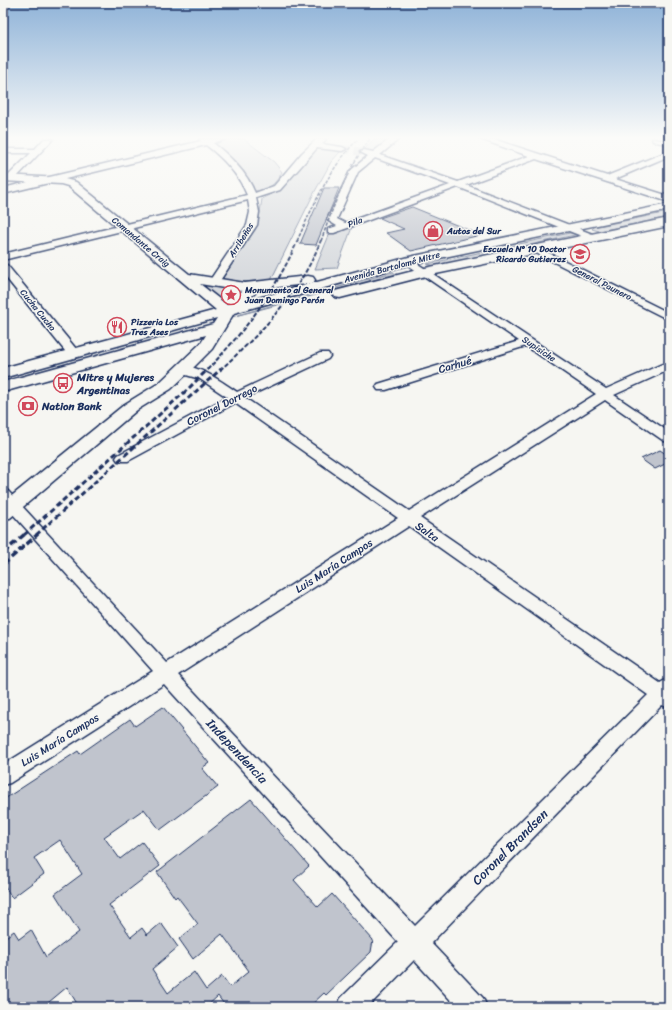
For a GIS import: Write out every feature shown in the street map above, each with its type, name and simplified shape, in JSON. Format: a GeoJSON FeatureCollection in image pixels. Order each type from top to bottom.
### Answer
{"type":"FeatureCollection","features":[{"type":"Feature","properties":{"kind":"main road","name":"Comandante Craig"},"geometry":{"type":"LineString","coordinates":[[75,186],[231,318]]}},
{"type":"Feature","properties":{"kind":"main road","name":"Avenida Bartolomé Mitre"},"geometry":{"type":"LineString","coordinates":[[3,373],[73,353],[231,318],[362,274],[409,261],[669,207]]}},
{"type":"Feature","properties":{"kind":"main road","name":"Avenida Bartolomé Mitre"},"geometry":{"type":"LineString","coordinates":[[326,298],[424,272],[669,222]]}},
{"type":"Feature","properties":{"kind":"main road"},"geometry":{"type":"LineString","coordinates":[[183,277],[213,283],[255,286],[362,274]]}},
{"type":"Feature","properties":{"kind":"main road"},"geometry":{"type":"LineString","coordinates":[[132,407],[169,368],[231,318],[255,286]]}},
{"type":"Feature","properties":{"kind":"main road"},"geometry":{"type":"LineString","coordinates":[[6,505],[132,407],[164,386],[183,370],[206,346],[218,328]]}},
{"type":"Feature","properties":{"kind":"main road"},"geometry":{"type":"LineString","coordinates":[[3,387],[218,328]]}},
{"type":"Feature","properties":{"kind":"street"},"geometry":{"type":"LineString","coordinates":[[3,191],[24,186]]}},
{"type":"Feature","properties":{"kind":"street","name":"Arribeños"},"geometry":{"type":"LineString","coordinates":[[213,283],[252,225],[254,218],[252,196],[247,186]]}},
{"type":"Feature","properties":{"kind":"street"},"geometry":{"type":"LineString","coordinates":[[3,257],[266,193],[279,186]]}},
{"type":"Feature","properties":{"kind":"street"},"geometry":{"type":"LineString","coordinates":[[345,226],[332,220],[347,186]]}},
{"type":"Feature","properties":{"kind":"street","name":"Pila"},"geometry":{"type":"LineString","coordinates":[[331,231],[456,186]]}},
{"type":"Feature","properties":{"kind":"street"},"geometry":{"type":"LineString","coordinates":[[462,186],[570,227],[592,237]]}},
{"type":"Feature","properties":{"kind":"street"},"geometry":{"type":"LineString","coordinates":[[629,186],[669,200]]}},
{"type":"Feature","properties":{"kind":"street","name":"General Paunero"},"geometry":{"type":"LineString","coordinates":[[535,249],[669,317]]}},
{"type":"Feature","properties":{"kind":"street","name":"Supisiche"},"geometry":{"type":"LineString","coordinates":[[409,261],[669,438]]}},
{"type":"Feature","properties":{"kind":"street","name":"Cucha Cucha"},"geometry":{"type":"LineString","coordinates":[[3,267],[73,353]]}},
{"type":"Feature","properties":{"kind":"street","name":"Carhué"},"geometry":{"type":"LineString","coordinates":[[382,387],[528,342]]}},
{"type":"Feature","properties":{"kind":"street","name":"Coronel Dorrego"},"geometry":{"type":"LineString","coordinates":[[123,458],[236,397],[324,356]]}},
{"type":"Feature","properties":{"kind":"street","name":"Luis María Campos"},"geometry":{"type":"LineString","coordinates":[[3,776],[166,674],[408,518],[605,394],[669,365]]}},
{"type":"Feature","properties":{"kind":"street","name":"Salta"},"geometry":{"type":"LineString","coordinates":[[183,370],[204,376],[236,397],[408,518],[666,693]]}},
{"type":"Feature","properties":{"kind":"street","name":"Independencia"},"geometry":{"type":"LineString","coordinates":[[6,505],[166,674],[474,1007]]}},
{"type":"Feature","properties":{"kind":"street","name":"Coronel Brandsen"},"geometry":{"type":"LineString","coordinates":[[350,1007],[666,693]]}},
{"type":"Feature","properties":{"kind":"shaded area"},"geometry":{"type":"Polygon","coordinates":[[[250,186],[271,186],[262,190],[252,190],[250,186]]]}},
{"type":"Feature","properties":{"kind":"shaded area"},"geometry":{"type":"Polygon","coordinates":[[[282,186],[318,186],[271,280],[226,283],[221,281],[255,230],[259,219],[262,199],[278,191],[282,186]]]}},
{"type":"Feature","properties":{"kind":"shaded area"},"geometry":{"type":"Polygon","coordinates":[[[669,212],[669,217],[599,231],[592,229],[594,227],[669,212]]]}},
{"type":"Feature","properties":{"kind":"shaded area"},"geometry":{"type":"Polygon","coordinates":[[[351,226],[351,230],[337,268],[315,269],[330,233],[351,226]]]}},
{"type":"Feature","properties":{"kind":"shaded area"},"geometry":{"type":"Polygon","coordinates":[[[570,233],[579,234],[435,266],[427,264],[570,233]]]}},
{"type":"Feature","properties":{"kind":"shaded area"},"geometry":{"type":"Polygon","coordinates":[[[393,272],[396,274],[231,317],[393,272]]]}},
{"type":"Feature","properties":{"kind":"shaded area"},"geometry":{"type":"Polygon","coordinates":[[[200,284],[245,289],[232,303],[212,296],[200,284]]]}},
{"type":"Feature","properties":{"kind":"building"},"geometry":{"type":"Polygon","coordinates":[[[324,188],[339,188],[316,245],[300,244],[324,188]]]}},
{"type":"Feature","properties":{"kind":"building","name":"Autos del Sur"},"geometry":{"type":"Polygon","coordinates":[[[412,207],[481,235],[411,251],[386,233],[404,229],[380,218],[412,207]]]}},
{"type":"Feature","properties":{"kind":"building"},"geometry":{"type":"Polygon","coordinates":[[[660,450],[669,456],[669,462],[655,469],[641,459],[660,450]]]}},
{"type":"Feature","properties":{"kind":"building"},"geometry":{"type":"Polygon","coordinates":[[[163,707],[209,763],[202,768],[218,787],[160,830],[144,809],[104,837],[120,859],[142,842],[160,866],[109,905],[131,937],[142,928],[147,935],[161,923],[178,947],[152,969],[168,993],[194,972],[206,990],[222,976],[230,987],[249,971],[222,934],[193,959],[179,939],[198,924],[177,896],[175,898],[157,872],[251,799],[309,866],[294,880],[318,907],[332,894],[373,940],[371,952],[326,995],[324,993],[309,1007],[226,1007],[218,996],[206,1007],[79,1007],[67,987],[43,1007],[3,1007],[3,939],[14,931],[19,939],[31,930],[46,957],[79,932],[55,894],[82,874],[60,840],[34,858],[44,874],[12,898],[3,883],[3,800],[78,751],[80,754],[130,719],[135,726],[163,707]]]}},
{"type":"Feature","properties":{"kind":"railway"},"geometry":{"type":"LineString","coordinates":[[297,241],[324,186]]}},
{"type":"Feature","properties":{"kind":"railway"},"geometry":{"type":"LineString","coordinates":[[321,241],[342,186]]}},
{"type":"Feature","properties":{"kind":"railway"},"geometry":{"type":"LineString","coordinates":[[207,370],[247,325],[270,293],[298,240]]}},
{"type":"Feature","properties":{"kind":"railway"},"geometry":{"type":"LineString","coordinates":[[220,370],[250,342],[278,311],[291,294],[313,259],[321,240]]}},
{"type":"Feature","properties":{"kind":"railway"},"geometry":{"type":"LineString","coordinates":[[36,535],[221,369]]}},
{"type":"Feature","properties":{"kind":"railway"},"geometry":{"type":"LineString","coordinates":[[24,535],[187,390],[207,370]]}},
{"type":"Feature","properties":{"kind":"railway"},"geometry":{"type":"LineString","coordinates":[[3,553],[25,534]]}},
{"type":"Feature","properties":{"kind":"railway"},"geometry":{"type":"LineString","coordinates":[[3,565],[38,534]]}},
{"type":"Feature","properties":{"kind":"place","name":"Autos del Sur"},"geometry":{"type":"Point","coordinates":[433,231]}},
{"type":"Feature","properties":{"kind":"place","name":"Escuela Nº 10 Doctor Ricardo Gutierrez"},"geometry":{"type":"Point","coordinates":[580,254]}},
{"type":"Feature","properties":{"kind":"place","name":"Monumento al General Juan Domingo Perón"},"geometry":{"type":"Point","coordinates":[231,295]}},
{"type":"Feature","properties":{"kind":"place","name":"Pizzeria Los Tres Ases"},"geometry":{"type":"Point","coordinates":[117,327]}},
{"type":"Feature","properties":{"kind":"place","name":"Mitre y Mujeres Argentinas"},"geometry":{"type":"Point","coordinates":[63,383]}},
{"type":"Feature","properties":{"kind":"place","name":"Nation Bank"},"geometry":{"type":"Point","coordinates":[28,406]}}]}
